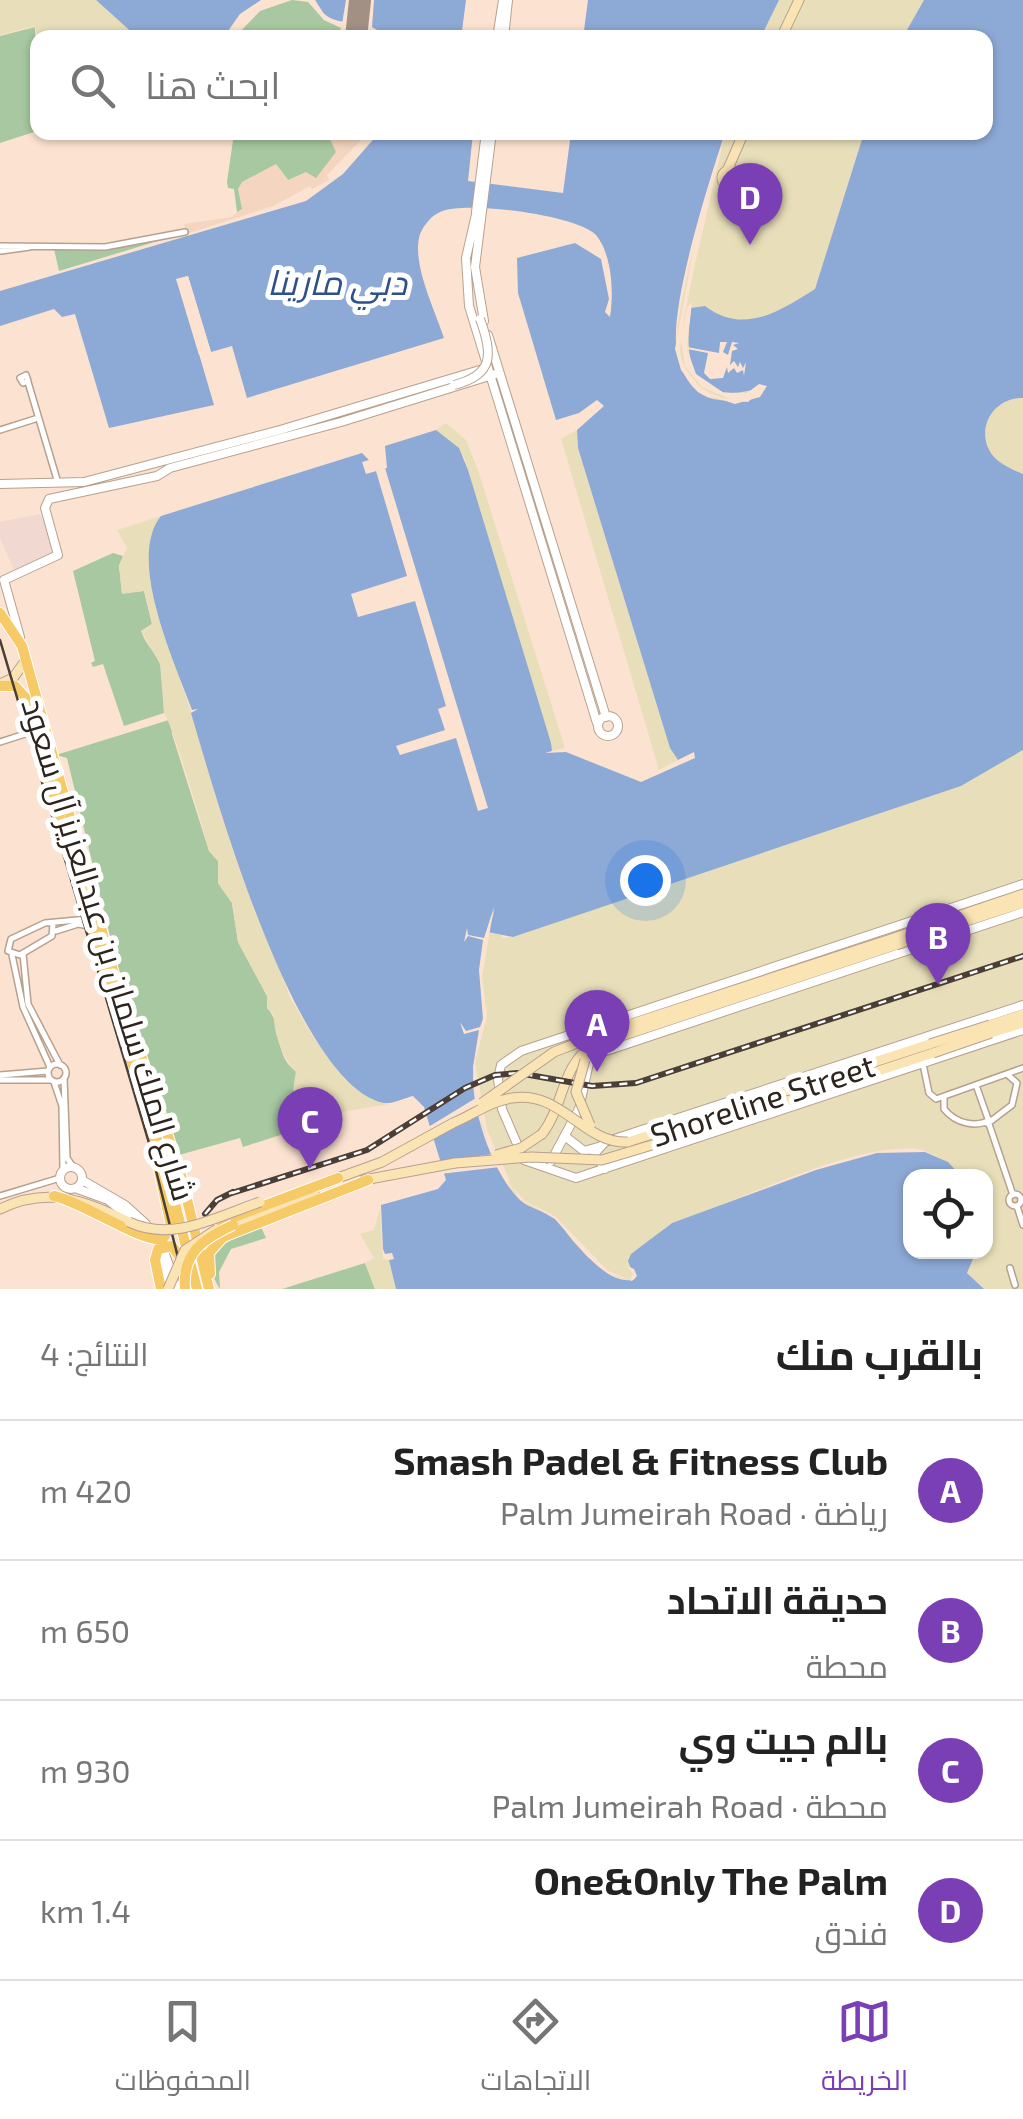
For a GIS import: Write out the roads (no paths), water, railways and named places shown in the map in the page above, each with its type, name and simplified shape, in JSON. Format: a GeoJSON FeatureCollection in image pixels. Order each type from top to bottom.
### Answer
{"type":"FeatureCollection","features":[{"type":"Feature","properties":{"kind":"main road"},"geometry":{"type":"LineString","coordinates":[[785,30],[798,0]]}},
{"type":"Feature","properties":{"kind":"main road"},"geometry":{"type":"LineString","coordinates":[[732,172],[741,140]]}},
{"type":"Feature","properties":{"kind":"main road","name":"شارع الملك سلمان بن عبدالعزيز آل سعود"},"geometry":{"type":"LineString","coordinates":[[0,614],[22,646],[100,903]]}},
{"type":"Feature","properties":{"kind":"main road"},"geometry":{"type":"LineString","coordinates":[[0,685],[14,678],[26,660]]}},
{"type":"Feature","properties":{"kind":"main road"},"geometry":{"type":"LineString","coordinates":[[0,685],[16,686],[25,698]]}},
{"type":"Feature","properties":{"kind":"main road","name":"شارع الملك سلمان بن عبدالعزيز آل سعود"},"geometry":{"type":"LineString","coordinates":[[25,698],[75,864],[83,910],[116,981],[168,1132],[200,1289]]}},
{"type":"Feature","properties":{"kind":"main road"},"geometry":{"type":"LineString","coordinates":[[75,864],[86,896],[100,903],[100,910],[89,924],[96,927],[116,981]]}},
{"type":"Feature","properties":{"kind":"main road"},"geometry":{"type":"LineString","coordinates":[[957,921],[1023,894]]}},
{"type":"Feature","properties":{"kind":"main road"},"geometry":{"type":"LineString","coordinates":[[210,1237],[234,1216],[382,1162],[453,1123],[554,1052],[770,978],[1023,903]]}},
{"type":"Feature","properties":{"kind":"main road","name":"شارع الملك سلمان بن عبدالعزيز آل سعود"},"geometry":{"type":"LineString","coordinates":[[89,924],[200,1289]]}},
{"type":"Feature","properties":{"kind":"main road"},"geometry":{"type":"LineString","coordinates":[[169,1289],[175,1265],[189,1246],[204,1235],[368,1180],[512,1152],[542,1134],[555,1114],[578,1057],[596,1044],[895,941]]}},
{"type":"Feature","properties":{"kind":"main road"},"geometry":{"type":"LineString","coordinates":[[747,976],[770,978]]}},
{"type":"Feature","properties":{"kind":"main road"},"geometry":{"type":"LineString","coordinates":[[799,977],[818,980]]}},
{"type":"Feature","properties":{"kind":"main road"},"geometry":{"type":"LineString","coordinates":[[684,1006],[700,992]]}},
{"type":"Feature","properties":{"kind":"main road"},"geometry":{"type":"LineString","coordinates":[[738,1007],[746,995]]}},
{"type":"Feature","properties":{"kind":"main road","name":"Shoreline Street"},"geometry":{"type":"LineString","coordinates":[[712,1122],[768,1098],[991,1029],[1023,1014]]}},
{"type":"Feature","properties":{"kind":"main road"},"geometry":{"type":"LineString","coordinates":[[670,1020],[686,1024]]}},
{"type":"Feature","properties":{"kind":"main road"},"geometry":{"type":"LineString","coordinates":[[612,1021],[634,1023]]}},
{"type":"Feature","properties":{"kind":"main road","name":"Shoreline Street"},"geometry":{"type":"LineString","coordinates":[[991,1029],[1021,1031]]}},
{"type":"Feature","properties":{"kind":"main road"},"geometry":{"type":"LineString","coordinates":[[625,1035],[599,1046],[585,1060],[576,1087],[583,1115],[600,1133],[628,1142]]}},
{"type":"Feature","properties":{"kind":"main road","name":"Shoreline Street"},"geometry":{"type":"LineString","coordinates":[[454,1163],[530,1157],[596,1160],[847,1081],[931,1048]]}},
{"type":"Feature","properties":{"kind":"main road"},"geometry":{"type":"LineString","coordinates":[[812,1084],[819,1073]]}},
{"type":"Feature","properties":{"kind":"main road"},"geometry":{"type":"LineString","coordinates":[[847,1081],[861,1084]]}},
{"type":"Feature","properties":{"kind":"main road"},"geometry":{"type":"LineString","coordinates":[[54,1196],[94,1209],[152,1240],[164,1239],[171,1226],[142,1095]]}},
{"type":"Feature","properties":{"kind":"main road"},"geometry":{"type":"LineString","coordinates":[[753,1095],[768,1098]]}},
{"type":"Feature","properties":{"kind":"main road","name":"Shoreline Street"},"geometry":{"type":"LineString","coordinates":[[453,1123],[497,1102],[531,1097],[558,1105],[601,1137],[628,1142],[662,1138]]}},
{"type":"Feature","properties":{"kind":"main road"},"geometry":{"type":"LineString","coordinates":[[773,1114],[781,1103]]}},
{"type":"Feature","properties":{"kind":"main road"},"geometry":{"type":"LineString","coordinates":[[721,1106],[712,1122],[723,1130]]}},
{"type":"Feature","properties":{"kind":"main road"},"geometry":{"type":"LineString","coordinates":[[168,1132],[210,1274]]}},
{"type":"Feature","properties":{"kind":"main road"},"geometry":{"type":"LineString","coordinates":[[153,1142],[187,1269]]}},
{"type":"Feature","properties":{"kind":"main road"},"geometry":{"type":"LineString","coordinates":[[0,1209],[27,1198],[54,1196],[93,1204],[151,1230],[175,1230],[338,1178]]}},
{"type":"Feature","properties":{"kind":"main road"},"geometry":{"type":"LineString","coordinates":[[200,1289],[210,1274],[210,1250],[223,1237],[368,1180]]}},
{"type":"Feature","properties":{"kind":"main road"},"geometry":{"type":"LineString","coordinates":[[200,1289],[186,1266],[196,1247],[233,1225]]}},
{"type":"Feature","properties":{"kind":"main road"},"geometry":{"type":"LineString","coordinates":[[169,1289],[155,1260],[161,1246],[175,1248],[200,1289]]}},
{"type":"Feature","properties":{"kind":"street"},"geometry":{"type":"LineString","coordinates":[[501,30],[506,0]]}},
{"type":"Feature","properties":{"kind":"street"},"geometry":{"type":"LineString","coordinates":[[494,17],[499,30]]}},
{"type":"Feature","properties":{"kind":"street"},"geometry":{"type":"LineString","coordinates":[[480,210],[465,276],[480,340],[494,370],[495,389],[586,689],[601,720],[567,592],[494,370],[476,285],[488,140]]}},
{"type":"Feature","properties":{"kind":"street"},"geometry":{"type":"LineString","coordinates":[[344,422],[454,384],[476,373],[485,361],[469,270],[480,210]]}},
{"type":"Feature","properties":{"kind":"street"},"geometry":{"type":"LineString","coordinates":[[1,248],[112,246],[185,232]]}},
{"type":"Feature","properties":{"kind":"street"},"geometry":{"type":"LineString","coordinates":[[466,374],[479,359],[480,340]]}},
{"type":"Feature","properties":{"kind":"street"},"geometry":{"type":"LineString","coordinates":[[0,484],[59,484],[264,434],[395,393],[494,370]]}},
{"type":"Feature","properties":{"kind":"street"},"geometry":{"type":"LineString","coordinates":[[234,450],[423,399],[494,370]]}},
{"type":"Feature","properties":{"kind":"street"},"geometry":{"type":"LineString","coordinates":[[467,384],[483,382],[495,389]]}},
{"type":"Feature","properties":{"kind":"street"},"geometry":{"type":"LineString","coordinates":[[339,411],[454,384]]}},
{"type":"Feature","properties":{"kind":"street"},"geometry":{"type":"LineString","coordinates":[[26,385],[52,475],[59,484]]}},
{"type":"Feature","properties":{"kind":"street"},"geometry":{"type":"LineString","coordinates":[[0,430],[36,419]]}},
{"type":"Feature","properties":{"kind":"street"},"geometry":{"type":"LineString","coordinates":[[22,646],[4,580],[57,556],[45,508],[48,499],[113,488],[266,440],[264,434]]}},
{"type":"Feature","properties":{"kind":"street"},"geometry":{"type":"LineString","coordinates":[[45,484],[52,475]]}},
{"type":"Feature","properties":{"kind":"street"},"geometry":{"type":"LineString","coordinates":[[524,484],[531,497],[534,491]]}},
{"type":"Feature","properties":{"kind":"street"},"geometry":{"type":"LineString","coordinates":[[554,585],[564,608],[570,607]]}},
{"type":"Feature","properties":{"kind":"street"},"geometry":{"type":"LineString","coordinates":[[586,689],[592,700],[597,698]]}},
{"type":"Feature","properties":{"kind":"street"},"geometry":{"type":"LineString","coordinates":[[22,735],[28,727],[25,698]]}},
{"type":"Feature","properties":{"kind":"street"},"geometry":{"type":"LineString","coordinates":[[0,742],[22,735],[31,737],[43,758]]}},
{"type":"Feature","properties":{"kind":"street"},"geometry":{"type":"LineString","coordinates":[[1021,1031],[572,1179],[526,1163],[499,1096],[501,1065],[520,1051],[1023,884]]}},
{"type":"Feature","properties":{"kind":"street"},"geometry":{"type":"LineString","coordinates":[[544,1167],[580,1110],[588,1066],[594,1056],[1023,912]]}},
{"type":"Feature","properties":{"kind":"street"},"geometry":{"type":"LineString","coordinates":[[921,919],[928,944]]}},
{"type":"Feature","properties":{"kind":"street"},"geometry":{"type":"LineString","coordinates":[[0,941],[45,923],[89,924]]}},
{"type":"Feature","properties":{"kind":"street"},"geometry":{"type":"LineString","coordinates":[[52,924],[54,933]]}},
{"type":"Feature","properties":{"kind":"street"},"geometry":{"type":"LineString","coordinates":[[6,952],[23,954],[54,933],[89,924]]}},
{"type":"Feature","properties":{"kind":"street"},"geometry":{"type":"LineString","coordinates":[[11,939],[6,952],[62,1106],[65,1171]]}},
{"type":"Feature","properties":{"kind":"street"},"geometry":{"type":"LineString","coordinates":[[23,954],[28,1004],[64,1078],[68,1158],[63,1186],[108,1200],[132,1221]]}},
{"type":"Feature","properties":{"kind":"street"},"geometry":{"type":"LineString","coordinates":[[566,1137],[584,1151],[1023,1005]]}},
{"type":"Feature","properties":{"kind":"street"},"geometry":{"type":"LineString","coordinates":[[961,1025],[969,1048]]}},
{"type":"Feature","properties":{"kind":"street"},"geometry":{"type":"LineString","coordinates":[[923,1064],[930,1095],[946,1096],[1023,1068]]}},
{"type":"Feature","properties":{"kind":"street"},"geometry":{"type":"LineString","coordinates":[[0,1078],[60,1065]]}},
{"type":"Feature","properties":{"kind":"street"},"geometry":{"type":"LineString","coordinates":[[946,1096],[943,1107],[952,1118],[968,1124],[988,1122],[1007,1111],[1015,1097],[1016,1080],[1006,1074]]}},
{"type":"Feature","properties":{"kind":"street"},"geometry":{"type":"LineString","coordinates":[[0,1078],[64,1078]]}},
{"type":"Feature","properties":{"kind":"street"},"geometry":{"type":"LineString","coordinates":[[976,1085],[1023,1225]]}},
{"type":"Feature","properties":{"kind":"street"},"geometry":{"type":"LineString","coordinates":[[598,1146],[596,1160],[605,1169]]}},
{"type":"Feature","properties":{"kind":"street"},"geometry":{"type":"LineString","coordinates":[[0,1196],[65,1171],[118,1200],[146,1224]]}},
{"type":"Feature","properties":{"kind":"street"},"geometry":{"type":"LineString","coordinates":[[76,1188],[82,1180]]}},
{"type":"Feature","properties":{"kind":"street"},"geometry":{"type":"LineString","coordinates":[[162,1255],[169,1289]]}},
{"type":"Feature","properties":{"kind":"street"},"geometry":{"type":"LineString","coordinates":[[1014,1285],[1010,1271],[1023,1270]]}},
{"type":"Feature","properties":{"kind":"water"},"geometry":{"type":"Polygon","coordinates":[[[96,0],[261,0],[240,14],[229,30],[129,30],[96,0]]]}},
{"type":"Feature","properties":{"kind":"water"},"geometry":{"type":"Polygon","coordinates":[[[315,0],[466,0],[462,30],[377,30],[338,21],[321,11],[315,0]]]}},
{"type":"Feature","properties":{"kind":"water"},"geometry":{"type":"Polygon","coordinates":[[[588,0],[779,0],[764,30],[584,30],[588,0]]]}},
{"type":"Feature","properties":{"kind":"water","name":"دبي مارينا"},"geometry":{"type":"Polygon","coordinates":[[[924,0],[1023,0],[1023,398],[1002,403],[995,410],[985,437],[994,457],[1023,474],[1023,750],[961,786],[513,937],[488,932],[495,909],[483,948],[483,1020],[473,1081],[487,1144],[511,1189],[524,1203],[557,1220],[593,1262],[618,1279],[635,1279],[628,1261],[631,1254],[672,1223],[816,1170],[877,1153],[925,1152],[954,1169],[903,1169],[903,1259],[973,1259],[967,1273],[984,1289],[396,1289],[389,1260],[394,1259],[392,1253],[385,1254],[383,1249],[381,1205],[438,1189],[446,1180],[424,1107],[413,1096],[384,1103],[351,1085],[320,1046],[291,993],[239,868],[191,713],[198,709],[192,710],[165,639],[151,584],[152,535],[161,516],[362,453],[369,460],[362,462],[366,474],[387,468],[385,446],[436,430],[459,448],[468,470],[551,743],[552,751],[545,753],[566,752],[641,782],[695,758],[694,752],[678,760],[670,748],[578,448],[577,430],[604,406],[597,400],[579,413],[556,420],[518,293],[517,258],[575,243],[601,259],[609,299],[605,312],[610,317],[612,286],[606,252],[596,235],[568,221],[496,209],[440,212],[424,227],[418,246],[421,272],[444,338],[247,398],[232,346],[211,352],[188,276],[177,279],[214,405],[109,428],[75,314],[62,317],[54,309],[0,326],[0,291],[306,201],[343,174],[373,140],[472,140],[468,181],[563,193],[570,140],[723,140],[686,268],[676,343],[682,369],[697,391],[715,399],[748,402],[766,386],[723,392],[709,388],[699,379],[689,350],[691,308],[705,306],[733,319],[761,317],[815,289],[862,140],[993,140],[993,30],[907,30],[924,0]]]}},
{"type":"Feature","properties":{"kind":"tram line"},"geometry":{"type":"LineString","coordinates":[[0,640],[149,1143],[186,1289]]}},
{"type":"Feature","properties":{"kind":"railway"},"geometry":{"type":"LineString","coordinates":[[232,1193],[367,1150],[465,1088],[495,1075],[518,1073],[592,1086],[636,1083],[1023,956]]}},
{"type":"Feature","properties":{"kind":"railway"},"geometry":{"type":"LineString","coordinates":[[205,1214],[217,1200],[233,1192]]}},
{"type":"Feature","properties":{"kind":"place","name":"One&Only The Palm"},"geometry":{"type":"Point","coordinates":[750,245]}},
{"type":"Feature","properties":{"kind":"place","name":"حديقة الاتحاد"},"geometry":{"type":"Point","coordinates":[938,985]}},
{"type":"Feature","properties":{"kind":"place","name":"Smash Padel & Fitness Club"},"geometry":{"type":"Point","coordinates":[597,1072]}},
{"type":"Feature","properties":{"kind":"place","name":"بالم جيت وي"},"geometry":{"type":"Point","coordinates":[310,1169]}}]}
